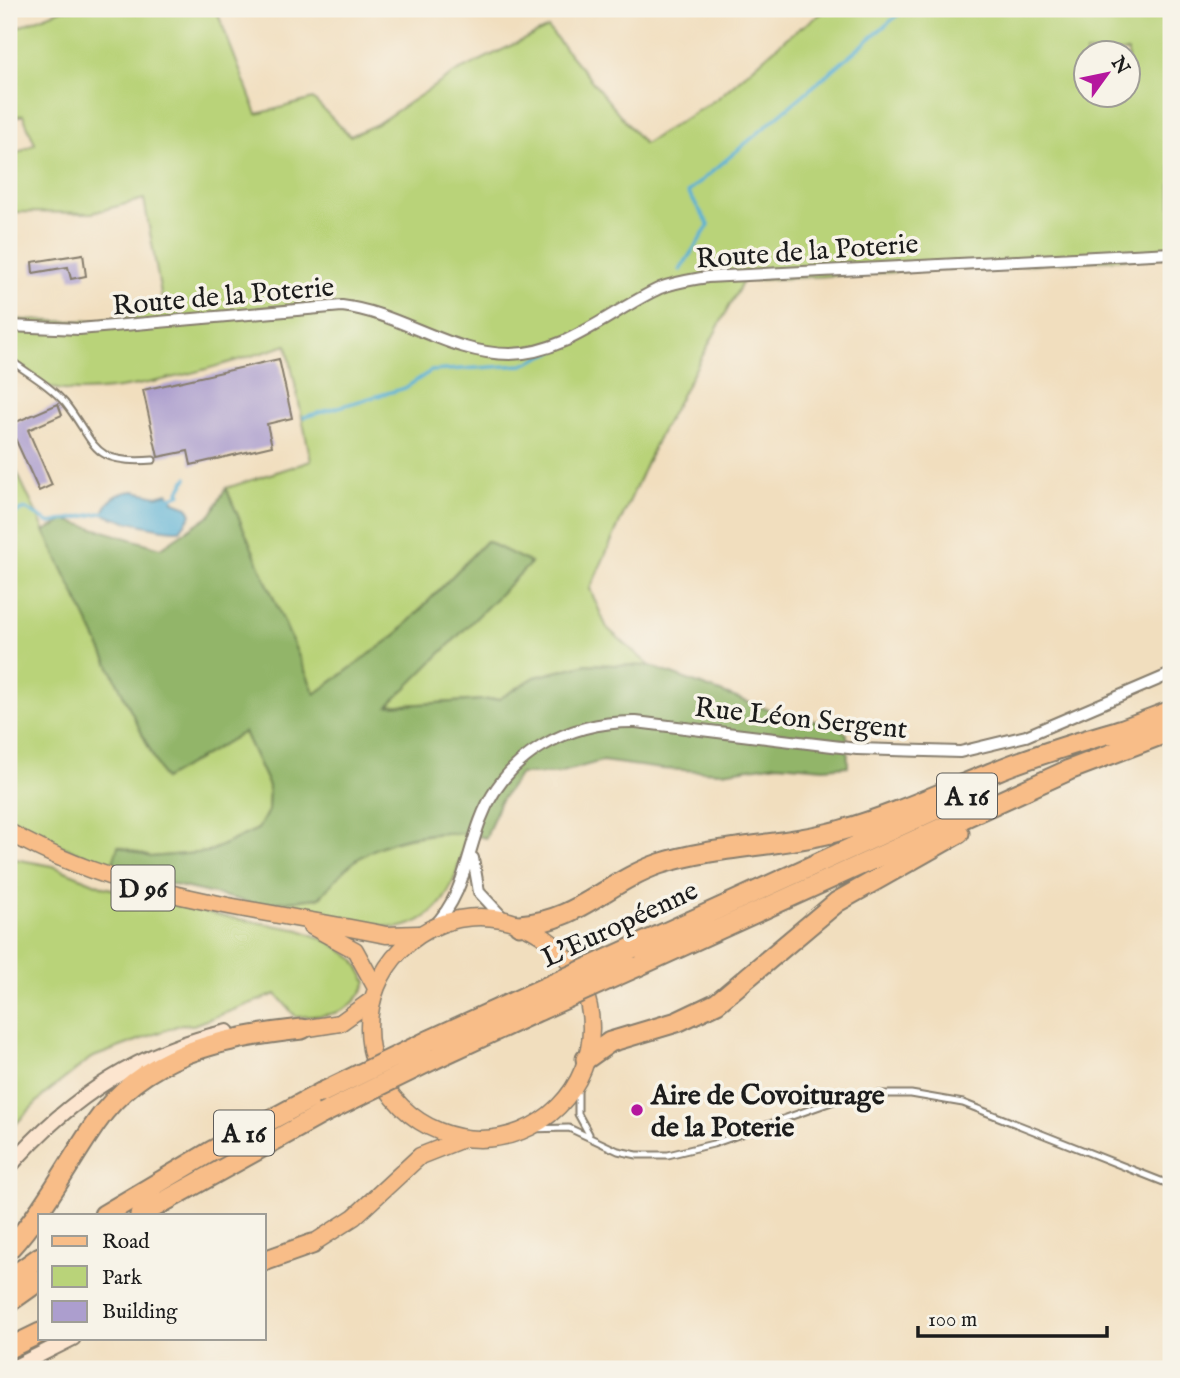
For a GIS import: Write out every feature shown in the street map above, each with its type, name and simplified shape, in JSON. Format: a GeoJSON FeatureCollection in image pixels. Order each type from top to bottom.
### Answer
{"type":"FeatureCollection","features":[{"type":"Feature","properties":{"kind":"highway","name":"L'Européenne"},"geometry":{"type":"LineString","coordinates":[[106,1214],[212,1151],[321,1093],[431,1050],[634,957],[1001,780],[1171,710]]}},
{"type":"Feature","properties":{"kind":"highway"},"geometry":{"type":"LineString","coordinates":[[512,922],[559,919],[619,882],[658,865],[698,854],[838,831],[895,812],[1033,757],[1123,729]]}},
{"type":"Feature","properties":{"kind":"highway","name":"L'Européenne"},"geometry":{"type":"LineString","coordinates":[[634,957],[1171,731]]}},
{"type":"Feature","properties":{"kind":"highway"},"geometry":{"type":"LineString","coordinates":[[586,1059],[610,1042],[677,1022],[717,1003],[837,902],[898,864],[986,819],[1008,798]]}},
{"type":"Feature","properties":{"kind":"highway"},"geometry":{"type":"LineString","coordinates":[[9,1250],[45,1204],[101,1116],[135,1081],[164,1062],[212,1044],[253,1035],[302,1029]]}},
{"type":"Feature","properties":{"kind":"highway","name":"L'Européenne"},"geometry":{"type":"LineString","coordinates":[[142,1214],[431,1050]]}},
{"type":"Feature","properties":{"kind":"highway"},"geometry":{"type":"LineString","coordinates":[[266,1260],[312,1244]]}},
{"type":"Feature","properties":{"kind":"highway"},"geometry":{"type":"LineString","coordinates":[[9,1279],[38,1258]]}},
{"type":"Feature","properties":{"kind":"highway"},"geometry":{"type":"LineString","coordinates":[[9,1302],[38,1281]]}},
{"type":"Feature","properties":{"kind":"highway"},"geometry":{"type":"LineString","coordinates":[[9,1348],[38,1335]]}},
{"type":"Feature","properties":{"kind":"main road","name":"D 96"},"geometry":{"type":"LineString","coordinates":[[9,832],[63,859],[146,889],[285,918],[326,922],[386,935],[427,931]]}},
{"type":"Feature","properties":{"kind":"main road","name":"D 96"},"geometry":{"type":"LineString","coordinates":[[285,918],[326,932],[347,944],[364,962],[374,994]]}},
{"type":"Feature","properties":{"kind":"main road"},"geometry":{"type":"LineString","coordinates":[[9,1167],[76,1102],[143,1060],[182,1044],[225,1032],[280,1027],[302,1029],[340,1023],[374,994],[396,955],[427,931],[465,918],[512,922],[556,947],[578,976],[590,1017],[586,1059],[578,1080],[559,1106],[526,1129],[500,1137],[467,1138],[442,1145],[420,1156],[354,1217],[312,1244],[266,1266]]}},
{"type":"Feature","properties":{"kind":"main road"},"geometry":{"type":"LineString","coordinates":[[374,994],[370,1044],[375,1065],[388,1091],[402,1108],[426,1125],[467,1138]]}},
{"type":"Feature","properties":{"kind":"main road"},"geometry":{"type":"LineString","coordinates":[[11,1369],[69,1340]]}},
{"type":"Feature","properties":{"kind":"street","name":"Route de la Poterie"},"geometry":{"type":"LineString","coordinates":[[9,326],[79,329],[342,306],[376,313],[463,347],[494,353],[519,354],[560,342],[665,286],[707,277],[1171,253]]}},
{"type":"Feature","properties":{"kind":"street","name":"Rue Léon Sergent"},"geometry":{"type":"LineString","coordinates":[[427,931],[453,901],[484,810],[512,769],[541,746],[583,727],[636,722],[857,749],[960,752],[1026,736],[1101,701],[1171,674]]}},
{"type":"Feature","properties":{"kind":"street"},"geometry":{"type":"LineString","coordinates":[[473,848],[474,877],[479,892],[512,922]]}},
{"type":"Feature","properties":{"kind":"lane"},"geometry":{"type":"LineString","coordinates":[[9,359],[55,393],[89,443],[100,452],[131,462],[153,460]]}},
{"type":"Feature","properties":{"kind":"lane"},"geometry":{"type":"LineString","coordinates":[[578,1080],[578,1115],[594,1139]]}},
{"type":"Feature","properties":{"kind":"lane"},"geometry":{"type":"LineString","coordinates":[[526,1129],[563,1126],[627,1153],[668,1155],[700,1148],[837,1100],[880,1094],[911,1094],[962,1103],[1171,1185]]}},
{"type":"Feature","properties":{"kind":"green space"},"geometry":{"type":"Polygon","coordinates":[[[63,9],[216,9],[257,114],[313,99],[350,136],[375,125],[456,72],[548,28],[644,144],[718,98],[790,35],[828,9],[1171,9],[1171,256],[743,281],[657,440],[590,589],[607,628],[650,666],[587,664],[535,677],[499,699],[387,706],[530,563],[486,541],[396,635],[315,694],[226,488],[311,461],[287,345],[200,371],[129,386],[66,390],[43,385],[30,376],[9,358],[9,319],[86,321],[164,311],[144,199],[92,213],[11,212],[9,157],[35,144],[23,115],[9,119],[9,31],[63,9]]]}},
{"type":"Feature","properties":{"kind":"green space"},"geometry":{"type":"Polygon","coordinates":[[[9,456],[164,779],[244,732],[269,786],[268,811],[258,829],[208,852],[150,857],[119,846],[112,866],[59,845],[9,817],[9,456]]]}},
{"type":"Feature","properties":{"kind":"green space"},"geometry":{"type":"Polygon","coordinates":[[[226,488],[315,694],[396,635],[486,541],[531,563],[388,706],[499,699],[535,677],[587,664],[650,666],[772,711],[834,725],[847,734],[848,766],[824,768],[778,764],[722,772],[662,769],[602,761],[555,774],[520,774],[499,803],[486,838],[452,833],[433,834],[414,836],[379,847],[349,866],[319,898],[257,904],[170,884],[112,866],[118,846],[150,857],[208,852],[258,829],[268,811],[269,786],[244,732],[164,779],[44,531],[66,520],[161,548],[211,514],[226,488]]]}},
{"type":"Feature","properties":{"kind":"green space"},"geometry":{"type":"Polygon","coordinates":[[[466,832],[459,864],[447,894],[439,906],[414,923],[397,928],[257,904],[319,898],[348,866],[374,849],[420,836],[466,832]]]}},
{"type":"Feature","properties":{"kind":"green space"},"geometry":{"type":"Polygon","coordinates":[[[9,858],[53,866],[104,887],[222,916],[300,930],[330,942],[354,959],[367,982],[354,1002],[338,1012],[296,1017],[276,994],[193,1025],[182,1024],[91,1058],[44,1095],[9,1131],[9,858]]]}},
{"type":"Feature","properties":{"kind":"water"},"geometry":{"type":"Polygon","coordinates":[[[134,491],[157,496],[168,493],[174,502],[188,507],[191,515],[180,530],[117,519],[103,513],[115,497],[134,491]]]}},
{"type":"Feature","properties":{"kind":"building"},"geometry":{"type":"Polygon","coordinates":[[[83,254],[86,276],[71,279],[68,267],[33,273],[32,262],[83,254]]]}},
{"type":"Feature","properties":{"kind":"building"},"geometry":{"type":"Polygon","coordinates":[[[279,359],[292,418],[267,424],[272,446],[191,465],[188,451],[158,457],[143,390],[279,359]]]}},
{"type":"Feature","properties":{"kind":"building"},"geometry":{"type":"Polygon","coordinates":[[[58,404],[62,415],[28,430],[52,485],[39,491],[9,425],[58,404]]]}},
{"type":"Feature","properties":{"kind":"waterway"},"geometry":{"type":"LineString","coordinates":[[680,270],[709,225],[688,192],[905,9]]}},
{"type":"Feature","properties":{"kind":"waterway"},"geometry":{"type":"LineString","coordinates":[[630,310],[654,297]]}},
{"type":"Feature","properties":{"kind":"waterway"},"geometry":{"type":"LineString","coordinates":[[304,417],[405,388],[431,371],[523,365],[556,350]]}},
{"type":"Feature","properties":{"kind":"waterway"},"geometry":{"type":"LineString","coordinates":[[168,498],[181,494],[179,491],[187,478]]}},
{"type":"Feature","properties":{"kind":"waterway"},"geometry":{"type":"LineString","coordinates":[[9,515],[26,509],[50,523],[106,512]]}},
{"type":"Feature","properties":{"kind":"place","name":"Aire de Covoiturage de la Poterie"},"geometry":{"type":"Point","coordinates":[637,1110]}}]}
